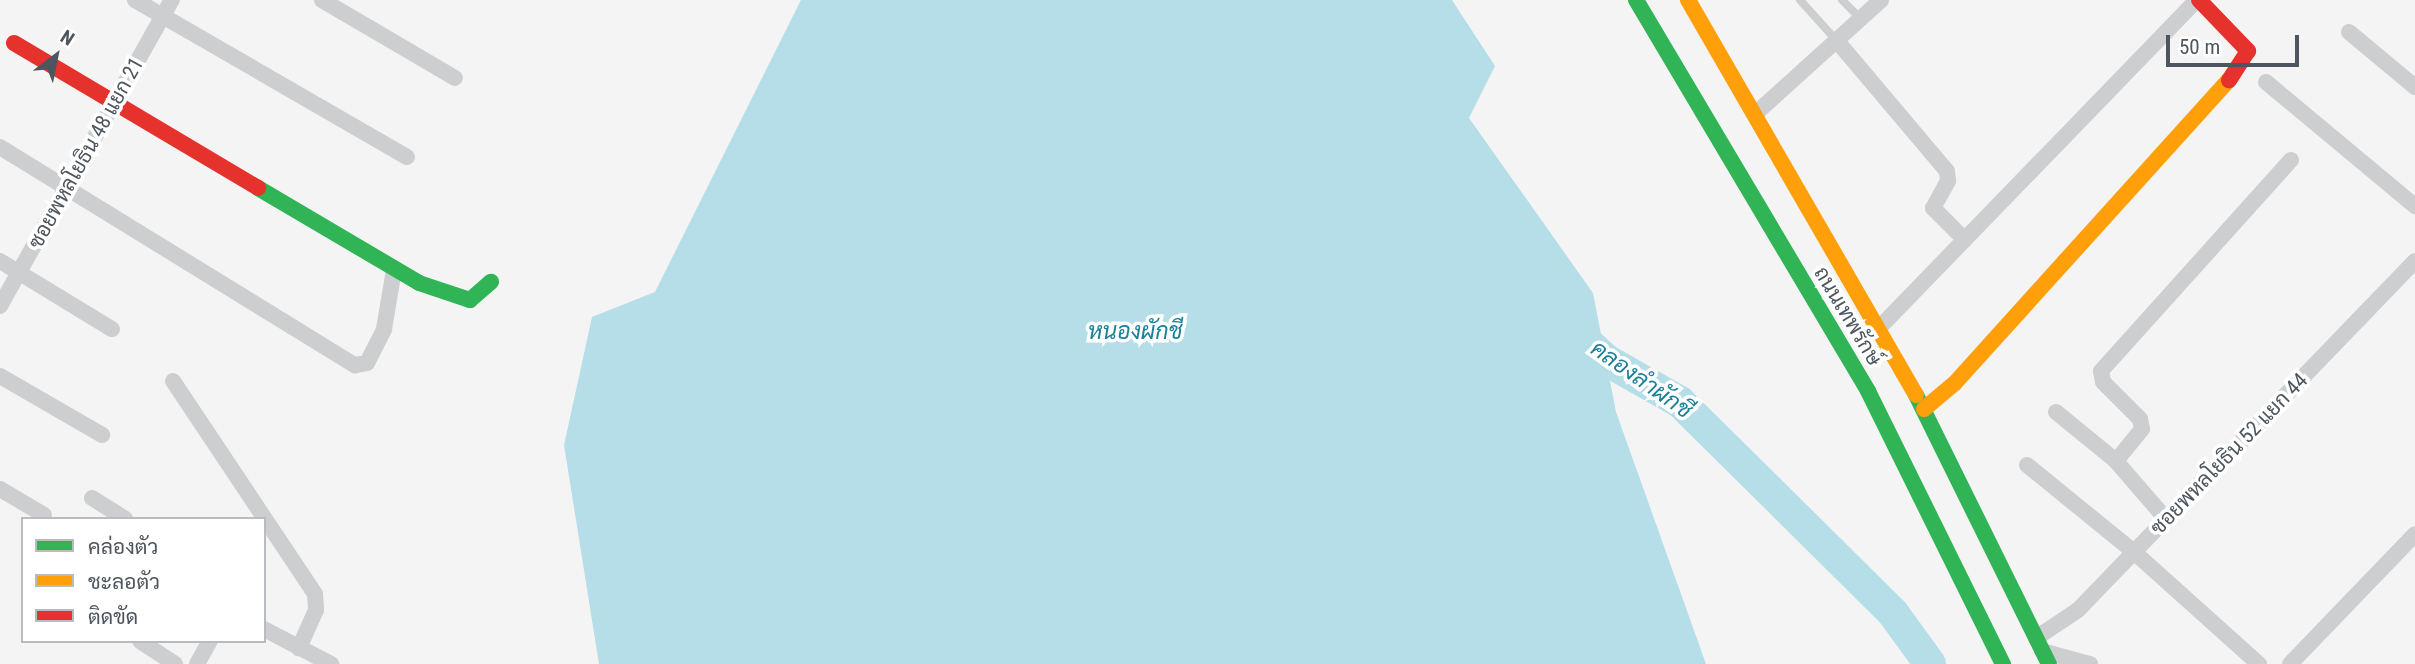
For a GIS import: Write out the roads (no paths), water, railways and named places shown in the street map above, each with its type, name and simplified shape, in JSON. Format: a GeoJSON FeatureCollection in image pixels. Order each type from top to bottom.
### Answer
{"type":"FeatureCollection","features":[{"type":"Feature","properties":{"kind":"main road","name":"ถนนเทพรักษ์"},"geometry":{"type":"LineString","coordinates":[[1636,0],[1868,391],[2003,664]]}},
{"type":"Feature","properties":{"kind":"main road","name":"ถนนเทพรักษ์"},"geometry":{"type":"LineString","coordinates":[[1688,0],[1880,327],[2042,651]]}},
{"type":"Feature","properties":{"kind":"main road"},"geometry":{"type":"LineString","coordinates":[[1923,409],[1954,384],[2244,63],[2248,51],[2198,0]]}},
{"type":"Feature","properties":{"kind":"main road"},"geometry":{"type":"LineString","coordinates":[[14,43],[394,270],[460,300],[474,299],[491,282]]}},
{"type":"Feature","properties":{"kind":"street"},"geometry":{"type":"LineString","coordinates":[[135,0],[407,157]]}},
{"type":"Feature","properties":{"kind":"street","name":"ซอยพหลโยธิน 48 แยก 21"},"geometry":{"type":"LineString","coordinates":[[0,306],[172,0]]}},
{"type":"Feature","properties":{"kind":"street"},"geometry":{"type":"LineString","coordinates":[[322,0],[455,78]]}},
{"type":"Feature","properties":{"kind":"street"},"geometry":{"type":"LineString","coordinates":[[1755,114],[1881,0]]}},
{"type":"Feature","properties":{"kind":"street"},"geometry":{"type":"LineString","coordinates":[[1880,327],[2198,0]]}},
{"type":"Feature","properties":{"kind":"street"},"geometry":{"type":"LineString","coordinates":[[2348,33],[2415,87]]}},
{"type":"Feature","properties":{"kind":"street"},"geometry":{"type":"LineString","coordinates":[[1837,41],[1947,172],[1948,181],[1933,208],[1965,240]]}},
{"type":"Feature","properties":{"kind":"street"},"geometry":{"type":"LineString","coordinates":[[2266,82],[2415,206]]}},
{"type":"Feature","properties":{"kind":"street"},"geometry":{"type":"LineString","coordinates":[[0,148],[355,365],[367,363],[384,329],[394,270]]}},
{"type":"Feature","properties":{"kind":"street"},"geometry":{"type":"LineString","coordinates":[[2116,461],[2142,429],[2140,419],[2103,382],[2101,371],[2291,160]]}},
{"type":"Feature","properties":{"kind":"street"},"geometry":{"type":"LineString","coordinates":[[0,261],[112,329]]}},
{"type":"Feature","properties":{"kind":"street","name":"ซอยพหลโยธิน 52 แยก 44"},"geometry":{"type":"LineString","coordinates":[[2042,651],[2078,610],[2415,261]]}},
{"type":"Feature","properties":{"kind":"street"},"geometry":{"type":"LineString","coordinates":[[0,376],[102,436]]}},
{"type":"Feature","properties":{"kind":"street"},"geometry":{"type":"LineString","coordinates":[[173,381],[264,517]]}},
{"type":"Feature","properties":{"kind":"street"},"geometry":{"type":"LineString","coordinates":[[2056,412],[2116,461],[2166,519]]}},
{"type":"Feature","properties":{"kind":"street"},"geometry":{"type":"LineString","coordinates":[[2027,465],[2134,552],[2259,664]]}},
{"type":"Feature","properties":{"kind":"street"},"geometry":{"type":"LineString","coordinates":[[0,489],[44,515]]}},
{"type":"Feature","properties":{"kind":"street"},"geometry":{"type":"LineString","coordinates":[[92,498],[122,517]]}},
{"type":"Feature","properties":{"kind":"street"},"geometry":{"type":"LineString","coordinates":[[266,520],[315,594],[316,610],[299,648]]}},
{"type":"Feature","properties":{"kind":"street"},"geometry":{"type":"LineString","coordinates":[[2290,664],[2415,534]]}},
{"type":"Feature","properties":{"kind":"street"},"geometry":{"type":"LineString","coordinates":[[266,630],[331,664]]}},
{"type":"Feature","properties":{"kind":"street"},"geometry":{"type":"LineString","coordinates":[[143,643],[175,664]]}},
{"type":"Feature","properties":{"kind":"street"},"geometry":{"type":"LineString","coordinates":[[197,664],[209,643]]}},
{"type":"Feature","properties":{"kind":"street"},"geometry":{"type":"LineString","coordinates":[[2042,651],[2090,664]]}},
{"type":"Feature","properties":{"kind":"lane"},"geometry":{"type":"LineString","coordinates":[[1800,0],[1837,41]]}},
{"type":"Feature","properties":{"kind":"lane"},"geometry":{"type":"LineString","coordinates":[[1842,0],[1861,19]]}},
{"type":"Feature","properties":{"kind":"water","name":"หนองผักชี"},"geometry":{"type":"Polygon","coordinates":[[[801,0],[1452,0],[1495,66],[1469,118],[1593,293],[1616,412],[1706,664],[599,664],[564,445],[592,317],[655,292],[801,0]]]}},
{"type":"Feature","properties":{"kind":"waterway","name":"คลองลำผักชี"},"geometry":{"type":"LineString","coordinates":[[1574,330],[1606,360],[1680,402],[1893,613],[1930,664]]}}]}
